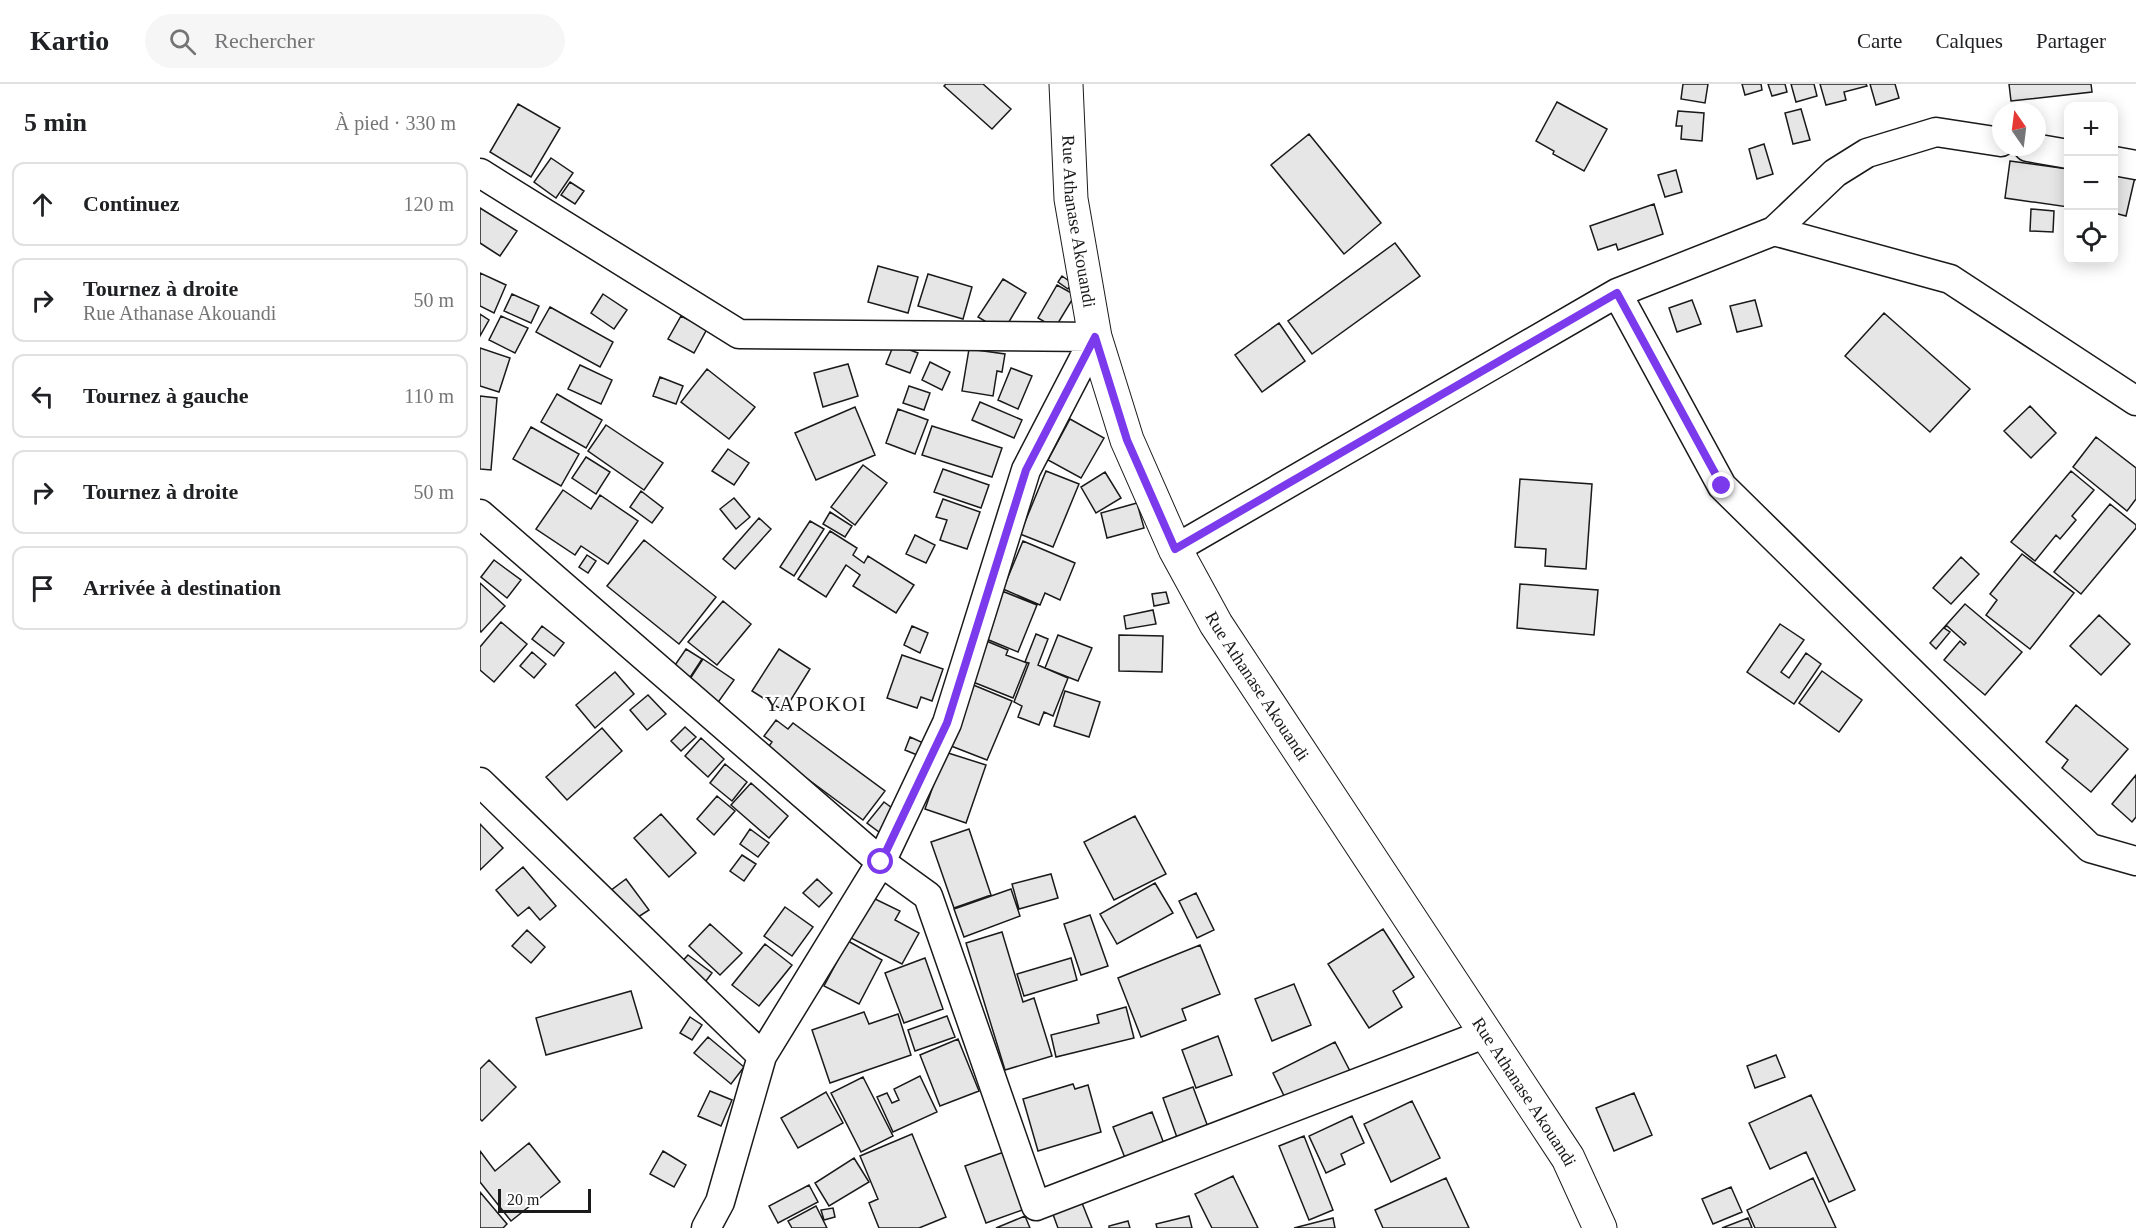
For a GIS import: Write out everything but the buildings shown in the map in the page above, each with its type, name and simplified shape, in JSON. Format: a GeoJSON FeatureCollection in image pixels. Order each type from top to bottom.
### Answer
{"type":"FeatureCollection","features":[{"type":"Feature","properties":{"kind":"street","name":"Rue Athanase Akouandi"},"geometry":{"type":"LineString","coordinates":[[1066,84],[1071,199],[1095,337],[1127,440],[1175,549],[1216,624],[1568,1158],[1600,1228]]}},
{"type":"Feature","properties":{"kind":"street"},"geometry":{"type":"LineString","coordinates":[[1175,549],[1617,293],[1774,231],[1835,173],[1867,153],[1936,132],[1992,141]]}},
{"type":"Feature","properties":{"kind":"street"},"geometry":{"type":"LineString","coordinates":[[2046,150],[2064,153]]}},
{"type":"Feature","properties":{"kind":"street"},"geometry":{"type":"LineString","coordinates":[[2118,162],[2136,165]]}},
{"type":"Feature","properties":{"kind":"street"},"geometry":{"type":"LineString","coordinates":[[480,173],[739,334],[1095,337],[1026,470],[947,723],[881,862],[762,1056],[720,1202],[706,1228]]}},
{"type":"Feature","properties":{"kind":"street"},"geometry":{"type":"LineString","coordinates":[[1774,231],[1950,279],[2136,401]]}},
{"type":"Feature","properties":{"kind":"street"},"geometry":{"type":"LineString","coordinates":[[1617,293],[1722,486],[2090,848],[2136,861]]}},
{"type":"Feature","properties":{"kind":"street"},"geometry":{"type":"LineString","coordinates":[[480,514],[881,862],[928,896],[1036,1206],[1487,1033]]}},
{"type":"Feature","properties":{"kind":"street"},"geometry":{"type":"LineString","coordinates":[[480,782],[762,1056]]}},
{"type":"Feature","properties":{"kind":"street"},"geometry":{"type":"LineString","coordinates":[[720,1202],[731,1228]]}},
{"type":"Feature","properties":{"kind":"district","name":"YAPOKOI"},"geometry":{"type":"Point","coordinates":[816,704]}},
{"type":"Feature","properties":{"kind":"route"},"geometry":{"type":"LineString","coordinates":[[881,862],[947,723],[1026,470],[1095,337],[1127,440],[1175,549],[1617,293],[1722,486]]}}]}
